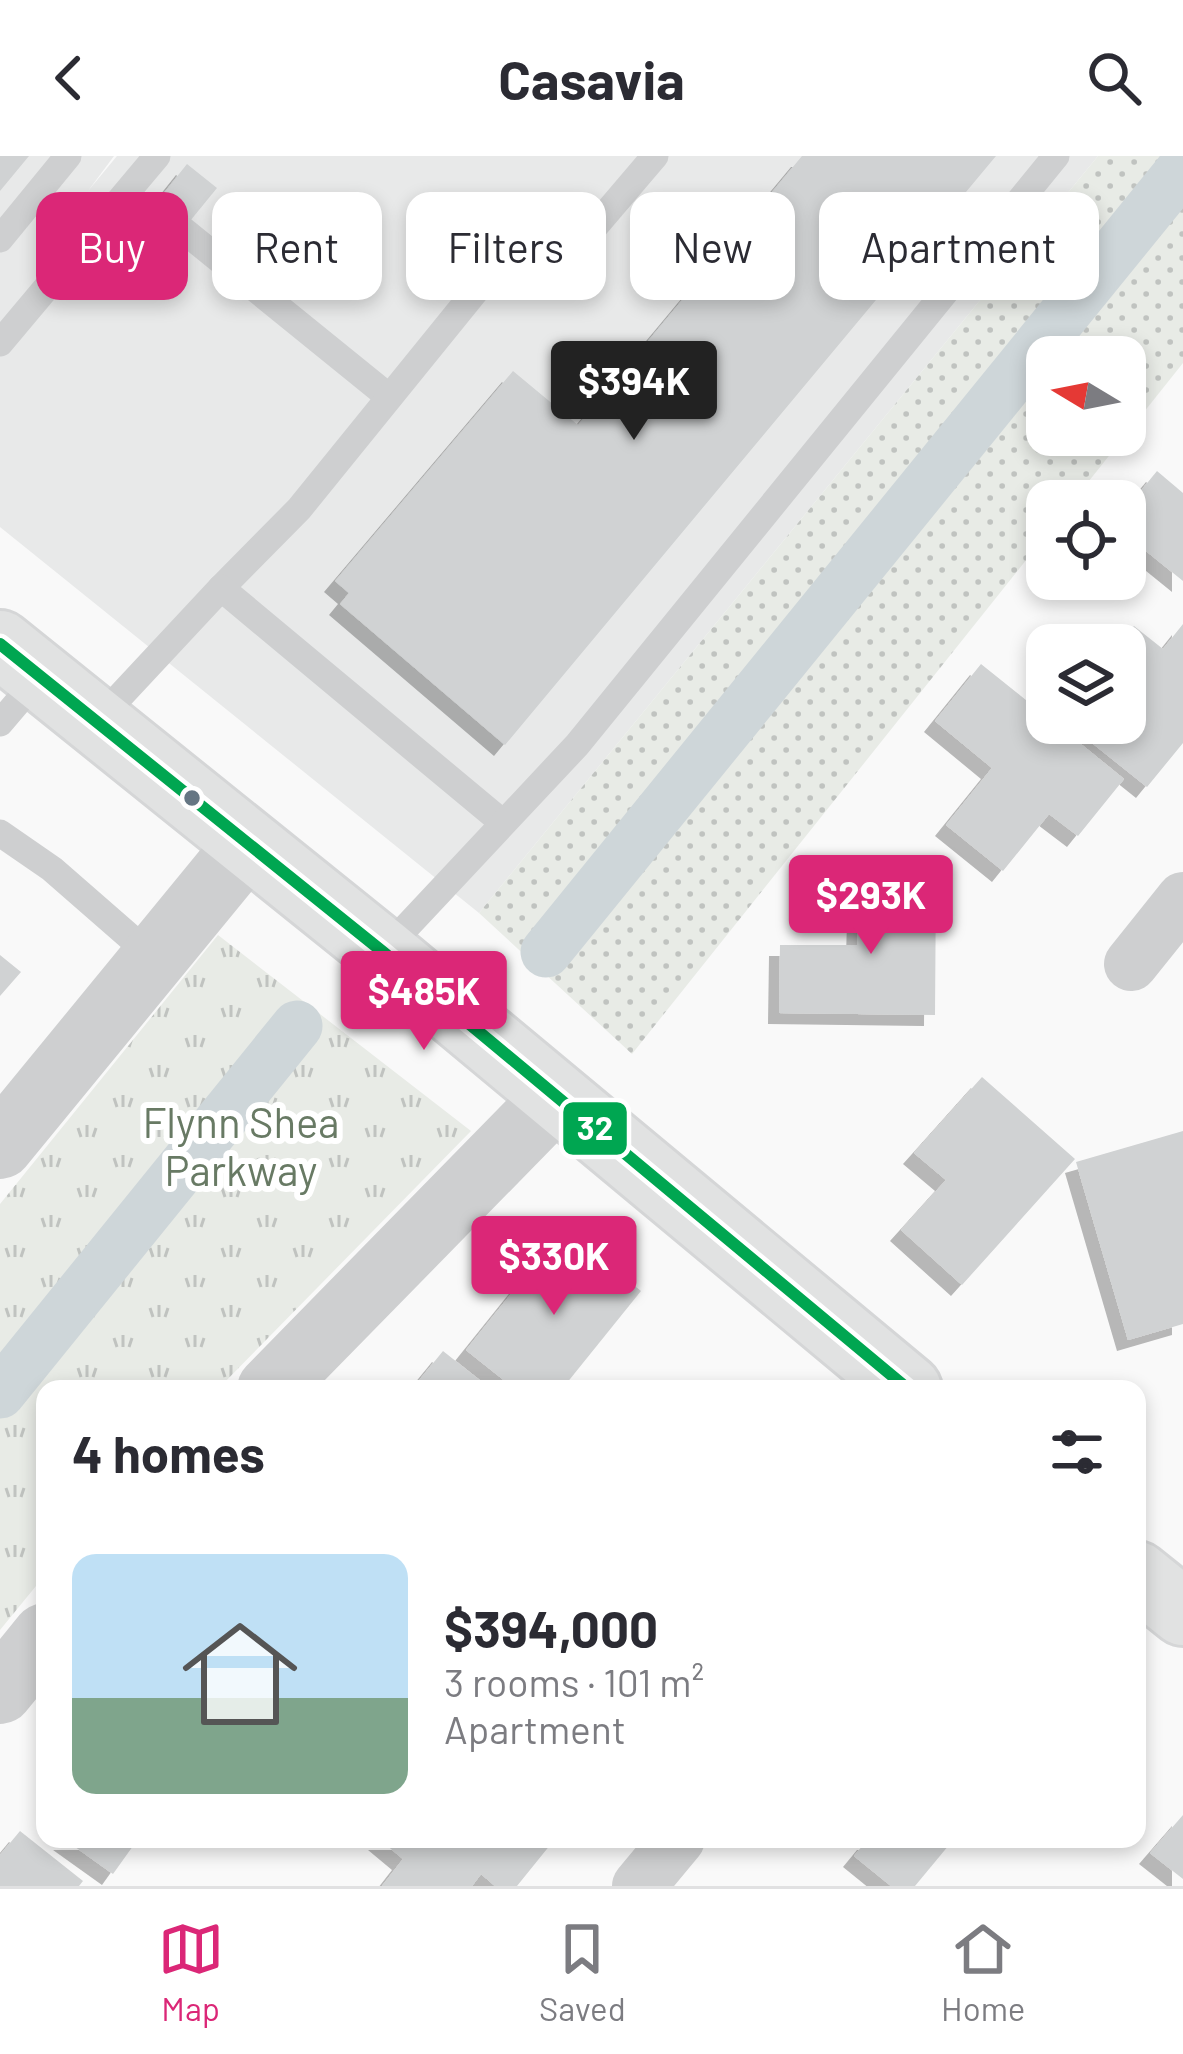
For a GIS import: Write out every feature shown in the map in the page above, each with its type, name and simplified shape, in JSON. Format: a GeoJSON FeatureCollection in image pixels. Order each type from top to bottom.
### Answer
{"type":"FeatureCollection","features":[{"type":"Feature","properties":{"kind":"main road"},"geometry":{"type":"LineString","coordinates":[[13,681],[96,722],[383,952],[897,1380]]}},
{"type":"Feature","properties":{"kind":"main road"},"geometry":{"type":"LineString","coordinates":[[1146,1582],[1183,1612]]}},
{"type":"Feature","properties":{"kind":"street"},"geometry":{"type":"LineString","coordinates":[[0,1146],[247,845]]}},
{"type":"Feature","properties":{"kind":"street"},"geometry":{"type":"LineString","coordinates":[[1131,964],[1183,899]]}},
{"type":"Feature","properties":{"kind":"street"},"geometry":{"type":"LineString","coordinates":[[279,1380],[555,1098]]}},
{"type":"Feature","properties":{"kind":"street"},"geometry":{"type":"LineString","coordinates":[[0,1691],[36,1647]]}},
{"type":"Feature","properties":{"kind":"street"},"geometry":{"type":"LineString","coordinates":[[639,1886],[670,1848]]}},
{"type":"Feature","properties":{"kind":"lane"},"geometry":{"type":"LineString","coordinates":[[0,239],[68,156]]}},
{"type":"Feature","properties":{"kind":"lane"},"geometry":{"type":"LineString","coordinates":[[0,344],[157,156]]}},
{"type":"Feature","properties":{"kind":"lane"},"geometry":{"type":"LineString","coordinates":[[96,722],[299,508],[500,260],[556,271],[655,156]]}},
{"type":"Feature","properties":{"kind":"lane"},"geometry":{"type":"LineString","coordinates":[[383,952],[592,727],[1055,156]]}},
{"type":"Feature","properties":{"kind":"lane"},"geometry":{"type":"LineString","coordinates":[[131,187],[137,192]]}},
{"type":"Feature","properties":{"kind":"lane"},"geometry":{"type":"LineString","coordinates":[[188,234],[389,398]]}},
{"type":"Feature","properties":{"kind":"lane"},"geometry":{"type":"LineString","coordinates":[[221,588],[502,823]]}},
{"type":"Feature","properties":{"kind":"lane"},"geometry":{"type":"LineString","coordinates":[[0,833],[52,869],[154,958]]}},
{"type":"Feature","properties":{"kind":"shaded area"},"geometry":{"type":"Polygon","coordinates":[[[0,156],[114,156],[88,191],[117,156],[1098,156],[1069,192],[819,192],[819,300],[980,300],[479,913],[0,527],[0,156]]]}},
{"type":"Feature","properties":{"kind":"green space"},"geometry":{"type":"Polygon","coordinates":[[[1098,156],[1183,156],[1183,363],[1146,409],[1146,336],[1026,336],[1026,456],[1109,456],[1090,480],[1026,480],[1026,560],[632,1054],[479,913],[980,300],[1099,300],[1099,192],[1069,192],[1098,156]]]}},
{"type":"Feature","properties":{"kind":"green space","name":"Flynn Shea Parkway"},"geometry":{"type":"Polygon","coordinates":[[[218,935],[471,1131],[227,1380],[36,1380],[36,1586],[0,1630],[0,1204],[218,935]]]}},
{"type":"Feature","properties":{"kind":"building"},"geometry":{"type":"Polygon","coordinates":[[[0,156],[29,156],[0,191],[0,156]]]}},
{"type":"Feature","properties":{"kind":"building"},"geometry":{"type":"Polygon","coordinates":[[[802,156],[996,156],[966,192],[819,192],[819,300],[876,300],[505,745],[340,604],[349,593],[335,581],[513,371],[578,425],[682,300],[795,300],[795,192],[772,192],[802,156]]]}},
{"type":"Feature","properties":{"kind":"building"},"geometry":{"type":"Polygon","coordinates":[[[187,164],[217,188],[188,223],[188,192],[165,192],[187,164]]]}},
{"type":"Feature","properties":{"kind":"building"},"geometry":{"type":"Polygon","coordinates":[[[1157,471],[1183,493],[1183,581],[1146,551],[1146,484],[1157,471]]]}},
{"type":"Feature","properties":{"kind":"building"},"geometry":{"type":"Polygon","coordinates":[[[1183,624],[1183,743],[1147,787],[1093,744],[1146,744],[1146,636],[1163,649],[1183,624]]]}},
{"type":"Feature","properties":{"kind":"building"},"geometry":{"type":"Polygon","coordinates":[[[981,664],[1026,700],[1026,744],[1081,744],[1124,779],[1078,836],[1049,814],[1003,871],[946,825],[992,768],[935,721],[981,664]]]}},
{"type":"Feature","properties":{"kind":"building"},"geometry":{"type":"Polygon","coordinates":[[[859,876],[936,878],[935,1015],[779,1013],[780,945],[857,945],[859,876]]]}},
{"type":"Feature","properties":{"kind":"building"},"geometry":{"type":"Polygon","coordinates":[[[0,955],[21,972],[0,996],[0,955]]]}},
{"type":"Feature","properties":{"kind":"building"},"geometry":{"type":"Polygon","coordinates":[[[982,1077],[1075,1159],[962,1285],[901,1230],[946,1180],[914,1153],[982,1077]]]}},
{"type":"Feature","properties":{"kind":"building"},"geometry":{"type":"Polygon","coordinates":[[[1183,1131],[1183,1324],[1128,1340],[1076,1162],[1183,1131]]]}},
{"type":"Feature","properties":{"kind":"building"},"geometry":{"type":"Polygon","coordinates":[[[563,1229],[641,1291],[569,1380],[504,1380],[466,1350],[563,1229]]]}},
{"type":"Feature","properties":{"kind":"building"},"geometry":{"type":"Polygon","coordinates":[[[443,1351],[480,1380],[419,1380],[443,1351]]]}},
{"type":"Feature","properties":{"kind":"building"},"geometry":{"type":"Polygon","coordinates":[[[1183,1815],[1183,1879],[1150,1853],[1183,1815]]]}},
{"type":"Feature","properties":{"kind":"building"},"geometry":{"type":"Polygon","coordinates":[[[20,1831],[83,1881],[79,1886],[0,1886],[0,1855],[20,1831]]]}},
{"type":"Feature","properties":{"kind":"building"},"geometry":{"type":"Polygon","coordinates":[[[77,1848],[132,1848],[113,1874],[77,1848]]]}},
{"type":"Feature","properties":{"kind":"building"},"geometry":{"type":"Polygon","coordinates":[[[390,1848],[548,1848],[517,1886],[495,1886],[481,1874],[472,1886],[382,1886],[403,1859],[390,1848]]]}},
{"type":"Feature","properties":{"kind":"building"},"geometry":{"type":"Polygon","coordinates":[[[861,1848],[947,1848],[915,1886],[891,1886],[854,1856],[861,1848]]]}},
{"type":"Feature","properties":{"kind":"waterway"},"geometry":{"type":"LineString","coordinates":[[546,952],[1183,168]]}},
{"type":"Feature","properties":{"kind":"waterway"},"geometry":{"type":"LineString","coordinates":[[0,1393],[297,1026]]}},
{"type":"Feature","properties":{"kind":"transit line","name":"32"},"geometry":{"type":"LineString","coordinates":[[0,644],[383,952],[897,1380]]}}]}
